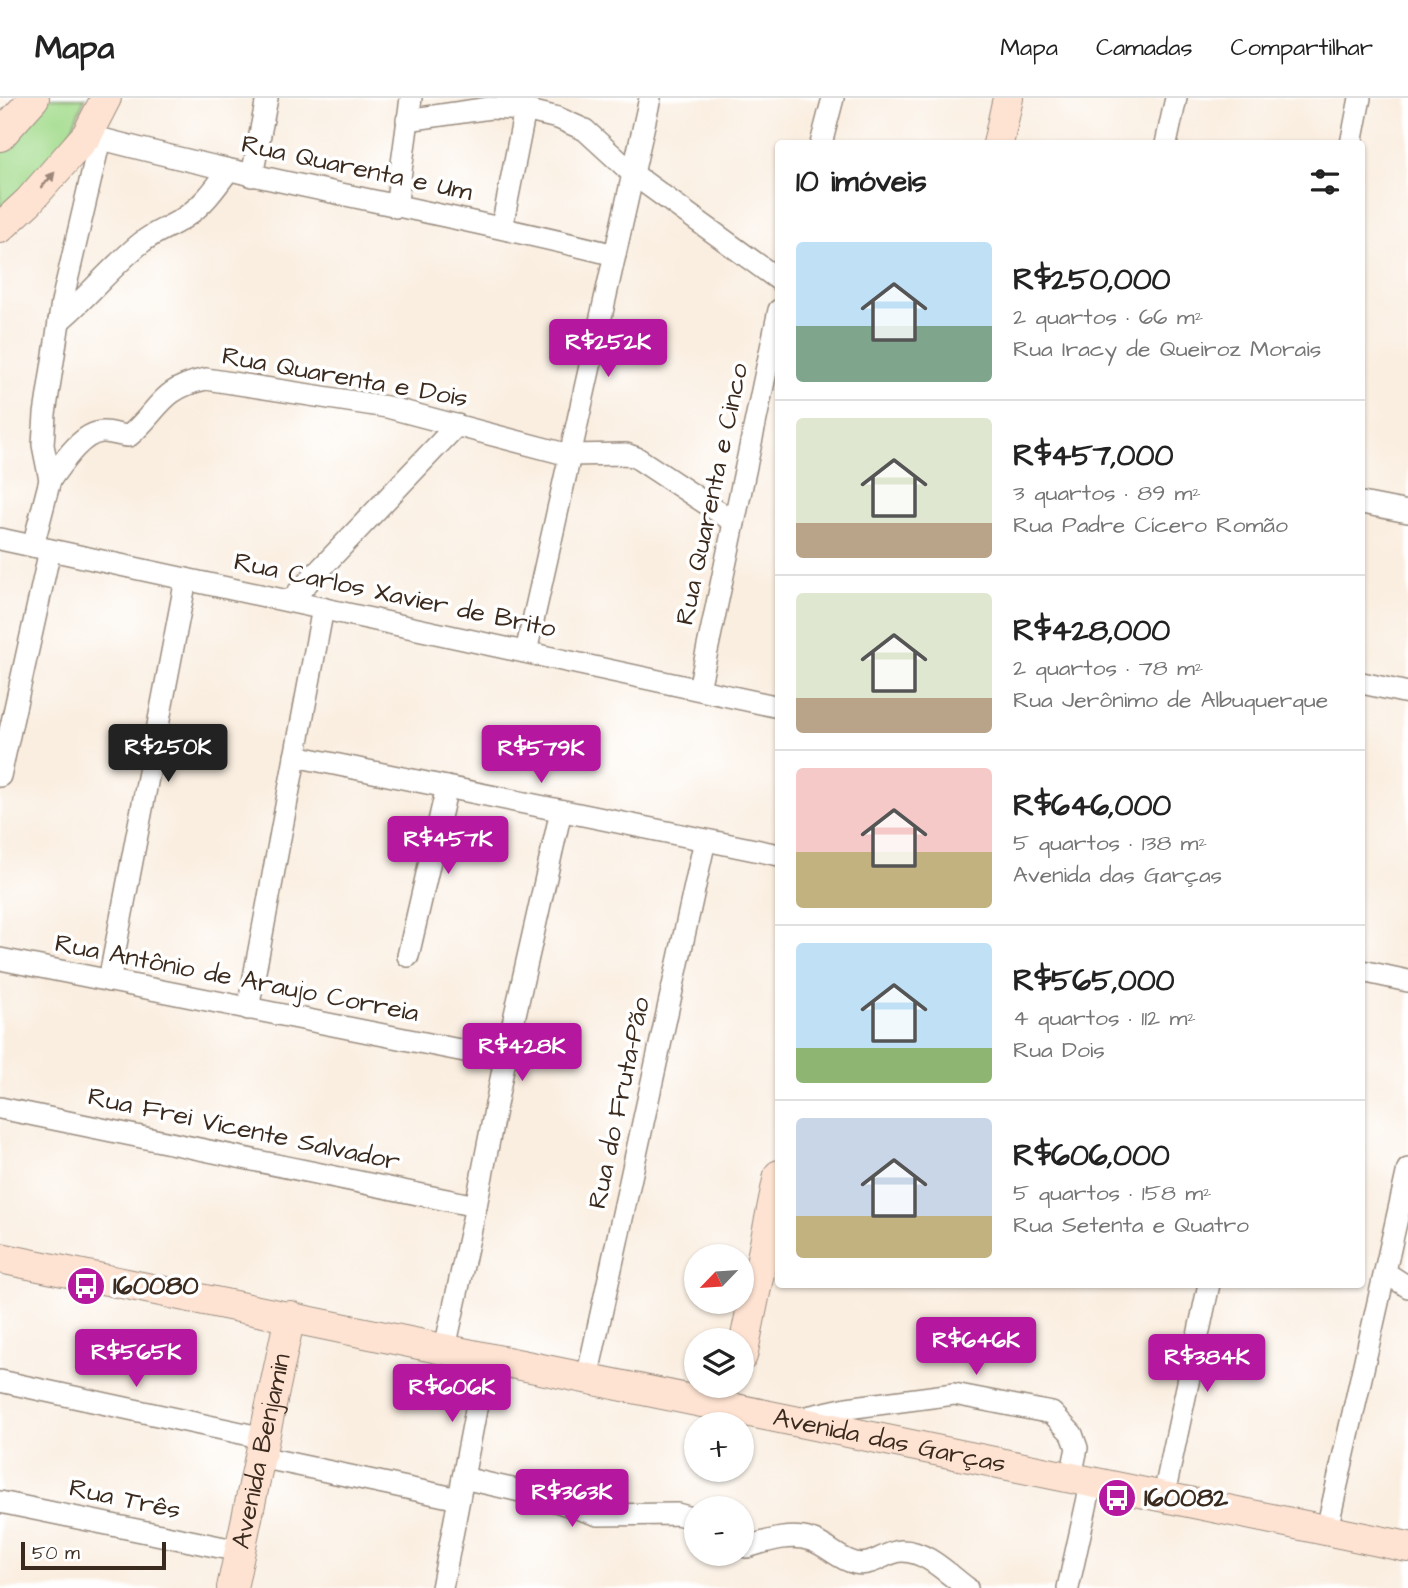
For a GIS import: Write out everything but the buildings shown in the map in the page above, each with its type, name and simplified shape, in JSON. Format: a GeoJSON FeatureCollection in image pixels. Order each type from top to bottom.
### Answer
{"type":"FeatureCollection","features":[{"type":"Feature","properties":{"kind":"main road"},"geometry":{"type":"LineString","coordinates":[[0,136],[34,98]]}},
{"type":"Feature","properties":{"kind":"main road"},"geometry":{"type":"LineString","coordinates":[[0,228],[94,137],[106,98]]}},
{"type":"Feature","properties":{"kind":"main road"},"geometry":{"type":"LineString","coordinates":[[1000,140],[1008,98]]}},
{"type":"Feature","properties":{"kind":"main road"},"geometry":{"type":"LineString","coordinates":[[748,1328],[775,1195]]}},
{"type":"Feature","properties":{"kind":"main road","name":"Avenida das Garças"},"geometry":{"type":"LineString","coordinates":[[0,1258],[587,1378],[684,1390]]}},
{"type":"Feature","properties":{"kind":"main road","name":"Avenida Benjamin"},"geometry":{"type":"LineString","coordinates":[[232,1588],[289,1316]]}},
{"type":"Feature","properties":{"kind":"main road","name":"Avenida das Garças"},"geometry":{"type":"LineString","coordinates":[[739,1398],[796,1419],[1408,1546]]}},
{"type":"Feature","properties":{"kind":"street"},"geometry":{"type":"LineString","coordinates":[[252,176],[267,98]]}},
{"type":"Feature","properties":{"kind":"street"},"geometry":{"type":"LineString","coordinates":[[396,207],[411,98]]}},
{"type":"Feature","properties":{"kind":"street"},"geometry":{"type":"LineString","coordinates":[[526,652],[650,98]]}},
{"type":"Feature","properties":{"kind":"street"},"geometry":{"type":"LineString","coordinates":[[822,140],[833,98]]}},
{"type":"Feature","properties":{"kind":"street"},"geometry":{"type":"LineString","coordinates":[[1167,140],[1176,98]]}},
{"type":"Feature","properties":{"kind":"street"},"geometry":{"type":"LineString","coordinates":[[1352,140],[1360,98]]}},
{"type":"Feature","properties":{"kind":"street"},"geometry":{"type":"LineString","coordinates":[[407,120],[491,108],[525,110],[558,118],[585,130],[633,174],[775,277]]}},
{"type":"Feature","properties":{"kind":"street"},"geometry":{"type":"LineString","coordinates":[[502,227],[525,110]]}},
{"type":"Feature","properties":{"kind":"street","name":"Rua Quarenta e Um"},"geometry":{"type":"LineString","coordinates":[[94,137],[228,171],[502,227],[615,255]]}},
{"type":"Feature","properties":{"kind":"street"},"geometry":{"type":"LineString","coordinates":[[0,776],[9,692],[41,548],[50,480],[43,445],[45,414],[59,321],[94,137]]}},
{"type":"Feature","properties":{"kind":"street"},"geometry":{"type":"LineString","coordinates":[[59,321],[81,303],[106,273],[144,240],[189,215],[210,195],[228,171]]}},
{"type":"Feature","properties":{"kind":"street","name":"Rua Quarenta e Cinco"},"geometry":{"type":"LineString","coordinates":[[699,689],[775,329]]}},
{"type":"Feature","properties":{"kind":"street","name":"Rua Quarenta e Dois"},"geometry":{"type":"LineString","coordinates":[[50,480],[68,454],[92,434],[106,432],[129,436],[174,390],[206,379],[387,408],[569,455],[626,454],[637,457],[734,523]]}},
{"type":"Feature","properties":{"kind":"street"},"geometry":{"type":"LineString","coordinates":[[291,600],[457,425]]}},
{"type":"Feature","properties":{"kind":"street"},"geometry":{"type":"LineString","coordinates":[[1365,504],[1408,512]]}},
{"type":"Feature","properties":{"kind":"street","name":"Rua Carlos Xavier de Brito"},"geometry":{"type":"LineString","coordinates":[[0,539],[775,706]]}},
{"type":"Feature","properties":{"kind":"street"},"geometry":{"type":"LineString","coordinates":[[109,981],[187,579]]}},
{"type":"Feature","properties":{"kind":"street"},"geometry":{"type":"LineString","coordinates":[[248,1009],[323,608]]}},
{"type":"Feature","properties":{"kind":"street"},"geometry":{"type":"LineString","coordinates":[[1365,684],[1408,693]]}},
{"type":"Feature","properties":{"kind":"street"},"geometry":{"type":"LineString","coordinates":[[295,756],[775,854]]}},
{"type":"Feature","properties":{"kind":"street"},"geometry":{"type":"LineString","coordinates":[[408,956],[447,787]]}},
{"type":"Feature","properties":{"kind":"street"},"geometry":{"type":"LineString","coordinates":[[445,1348],[477,1206],[505,1059],[561,811]]}},
{"type":"Feature","properties":{"kind":"street","name":"Rua do Fruta-Pão"},"geometry":{"type":"LineString","coordinates":[[587,1378],[705,841]]}},
{"type":"Feature","properties":{"kind":"street","name":"Rua Antônio de Araujo Correia"},"geometry":{"type":"LineString","coordinates":[[0,959],[505,1059]]}},
{"type":"Feature","properties":{"kind":"street"},"geometry":{"type":"LineString","coordinates":[[1365,972],[1408,981]]}},
{"type":"Feature","properties":{"kind":"street","name":"Rua Frei Vicente Salvador"},"geometry":{"type":"LineString","coordinates":[[0,1108],[477,1206]]}},
{"type":"Feature","properties":{"kind":"street"},"geometry":{"type":"LineString","coordinates":[[1327,1529],[1408,1168]]}},
{"type":"Feature","properties":{"kind":"street"},"geometry":{"type":"LineString","coordinates":[[1386,1273],[1408,1287]]}},
{"type":"Feature","properties":{"kind":"street"},"geometry":{"type":"LineString","coordinates":[[1164,1495],[1208,1288]]}},
{"type":"Feature","properties":{"kind":"street"},"geometry":{"type":"LineString","coordinates":[[442,1588],[486,1357]]}},
{"type":"Feature","properties":{"kind":"street"},"geometry":{"type":"LineString","coordinates":[[0,1381],[262,1447],[461,1488],[538,1495],[598,1515],[684,1516]]}},
{"type":"Feature","properties":{"kind":"street"},"geometry":{"type":"LineString","coordinates":[[796,1419],[847,1408],[954,1394],[1052,1413],[1072,1434],[1082,1478],[1068,1588]]}},
{"type":"Feature","properties":{"kind":"street","name":"Rua Três"},"geometry":{"type":"LineString","coordinates":[[0,1502],[239,1551]]}},
{"type":"Feature","properties":{"kind":"street"},"geometry":{"type":"LineString","coordinates":[[754,1545],[782,1537],[811,1540],[838,1556],[857,1563],[875,1562],[900,1551],[921,1555],[967,1588]]}},
{"type":"Feature","properties":{"kind":"green space"},"geometry":{"type":"Polygon","coordinates":[[[39,98],[85,98],[55,170],[0,221],[0,154],[39,98]]]}},
{"type":"Feature","properties":{"kind":"place","name":"160080"},"geometry":{"type":"Point","coordinates":[86,1286]}},
{"type":"Feature","properties":{"kind":"place","name":"160082"},"geometry":{"type":"Point","coordinates":[1117,1498]}}]}
